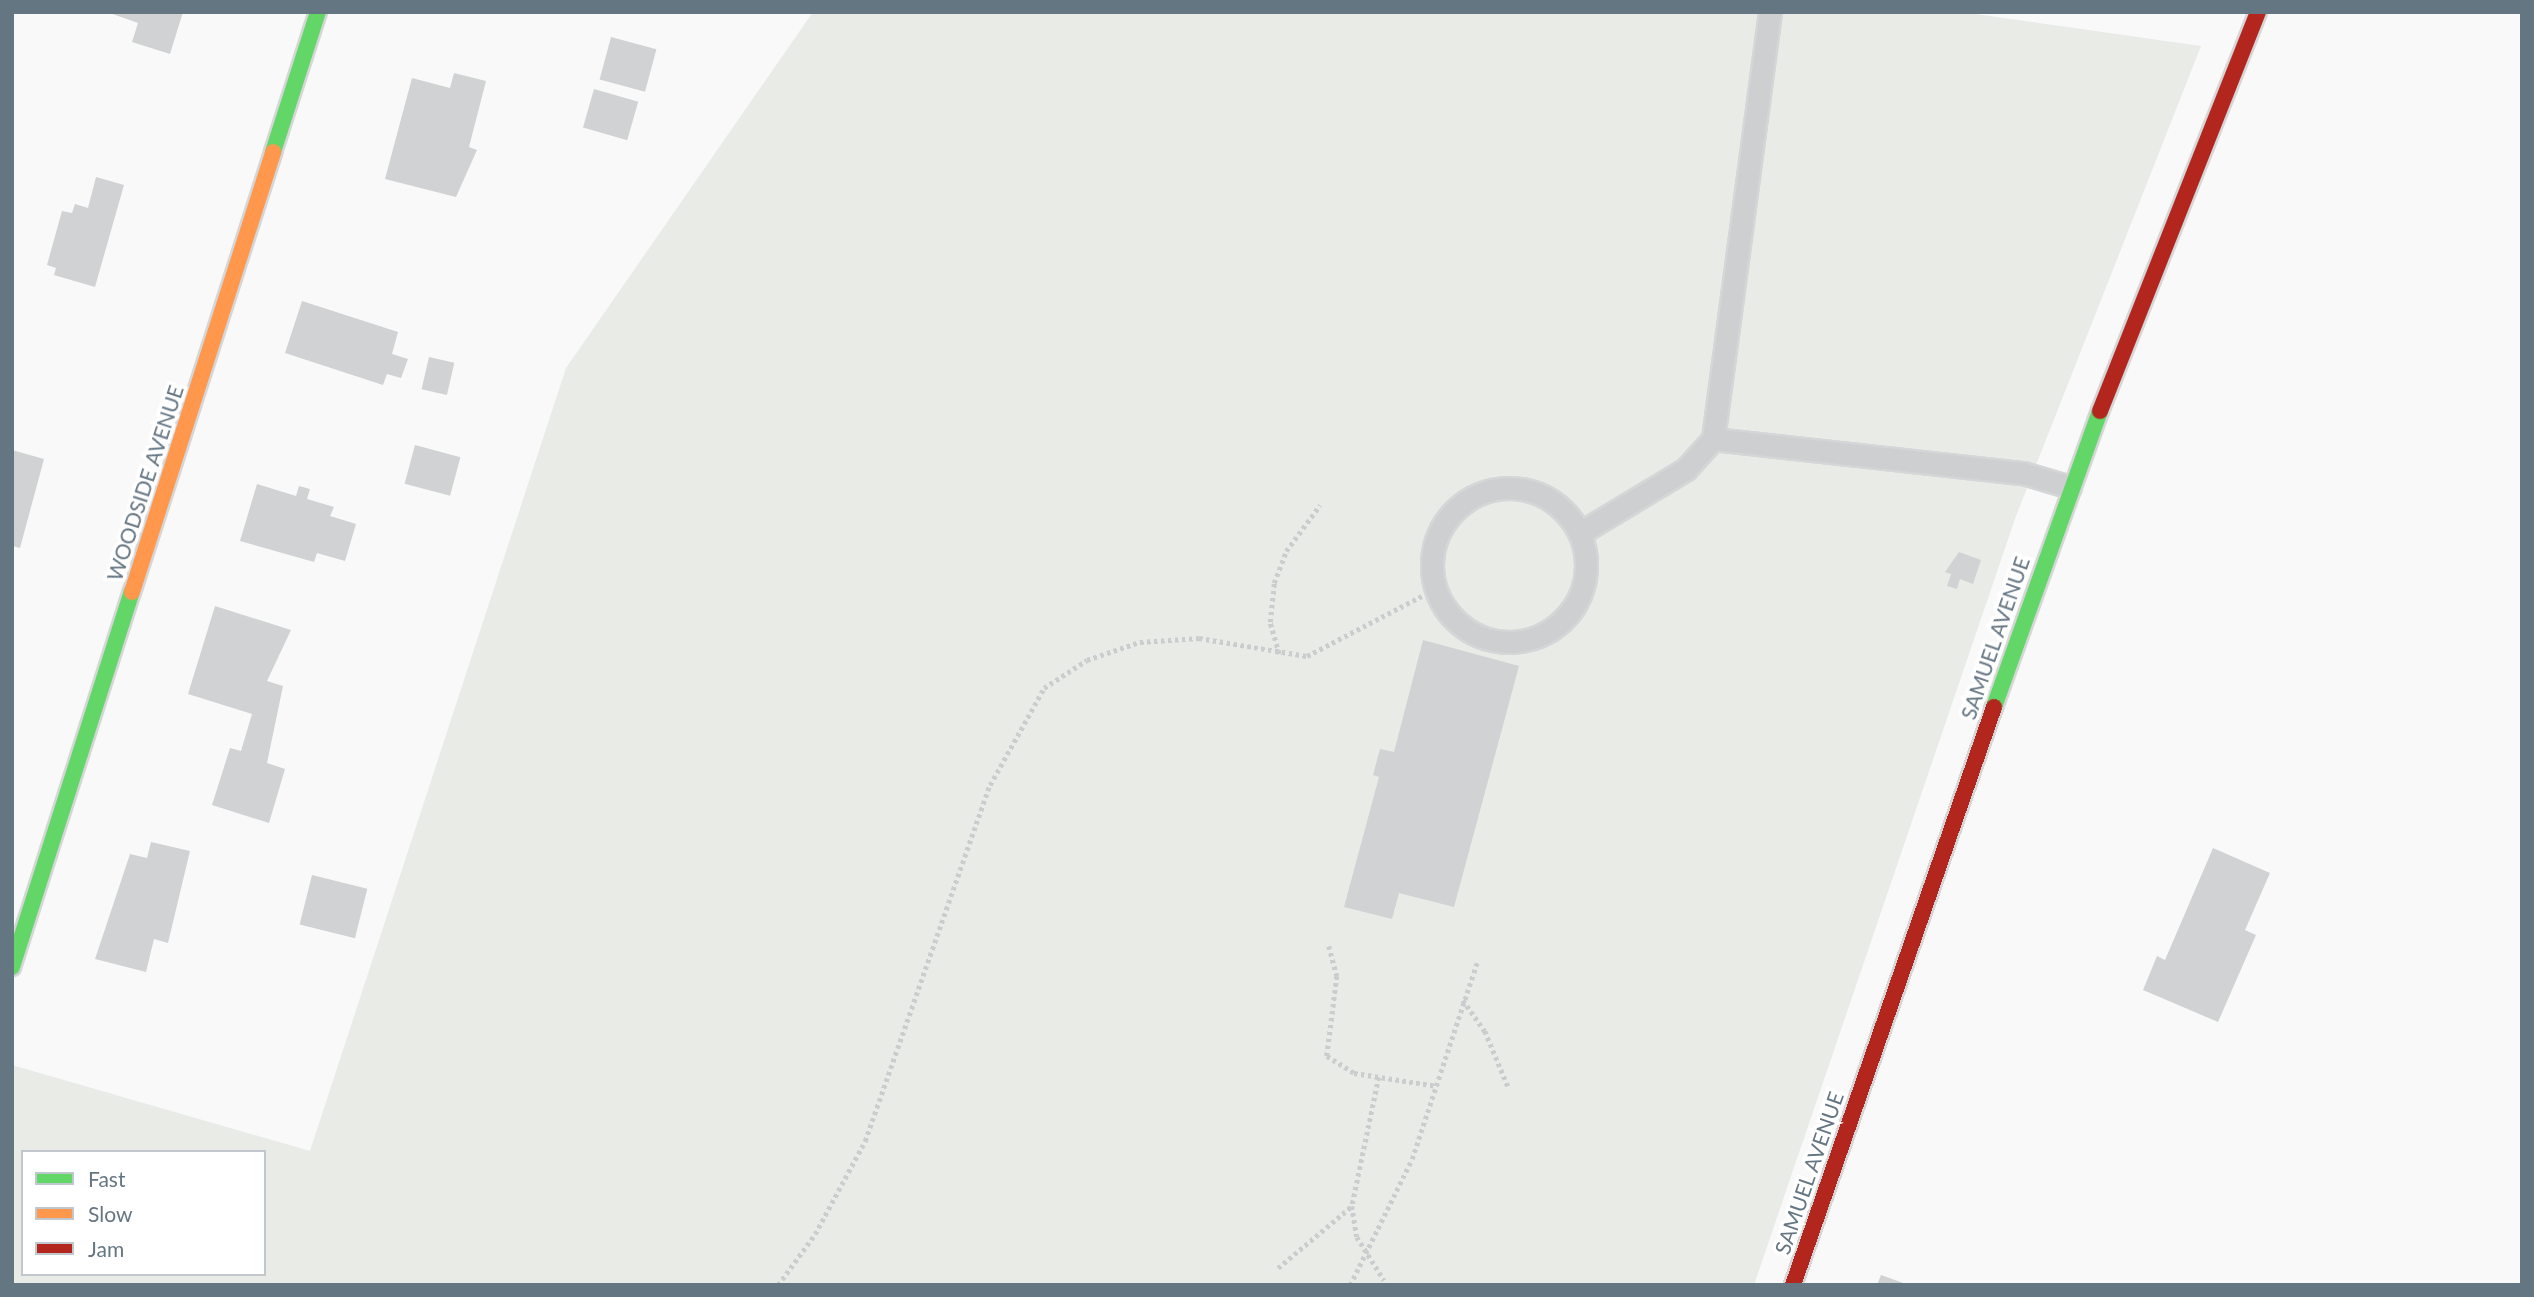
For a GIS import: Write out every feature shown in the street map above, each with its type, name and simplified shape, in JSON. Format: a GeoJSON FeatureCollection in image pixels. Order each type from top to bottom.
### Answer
{"type":"FeatureCollection","features":[{"type":"Feature","properties":{"kind":"street","name":"WOODSIDE AVENUE"},"geometry":{"type":"LineString","coordinates":[[12,967],[318,12]]}},
{"type":"Feature","properties":{"kind":"street","name":"SAMUEL AVENUE"},"geometry":{"type":"LineString","coordinates":[[1793,1285],[2070,487],[2258,12]]}},
{"type":"Feature","properties":{"kind":"lane"},"geometry":{"type":"LineString","coordinates":[[1580,533],[1685,469],[1713,439],[1769,12]]}},
{"type":"Feature","properties":{"kind":"lane"},"geometry":{"type":"LineString","coordinates":[[1713,439],[2023,473],[2070,487]]}},
{"type":"Feature","properties":{"kind":"lane"},"geometry":{"type":"LineString","coordinates":[[1505,488],[1549,499],[1580,533],[1587,558],[1575,607],[1537,638],[1512,643],[1464,629],[1435,589],[1435,541],[1462,503],[1482,492],[1505,488]]}},
{"type":"Feature","properties":{"kind":"path"},"geometry":{"type":"LineString","coordinates":[[1279,654],[1269,613],[1274,583],[1286,551],[1320,505]]}},
{"type":"Feature","properties":{"kind":"path"},"geometry":{"type":"LineString","coordinates":[[778,1285],[815,1234],[865,1141],[973,830],[1034,700],[1070,668],[1140,642],[1199,638],[1279,654],[1307,656],[1435,589]]}},
{"type":"Feature","properties":{"kind":"path"},"geometry":{"type":"LineString","coordinates":[[1329,946],[1338,976],[1327,1056],[1336,1067],[1437,1086]]}},
{"type":"Feature","properties":{"kind":"path"},"geometry":{"type":"LineString","coordinates":[[1350,1285],[1368,1255],[1437,1086],[1478,960]]}},
{"type":"Feature","properties":{"kind":"path"},"geometry":{"type":"LineString","coordinates":[[1463,1000],[1485,1031],[1509,1089]]}},
{"type":"Feature","properties":{"kind":"path"},"geometry":{"type":"LineString","coordinates":[[1379,1077],[1352,1206],[1357,1237],[1384,1280]]}},
{"type":"Feature","properties":{"kind":"path"},"geometry":{"type":"LineString","coordinates":[[1278,1268],[1352,1206]]}},
{"type":"Feature","properties":{"kind":"shaded area"},"geometry":{"type":"Polygon","coordinates":[[[813,12],[1961,12],[2201,46],[2016,516],[1754,1285],[12,1285],[12,1065],[310,1151],[566,368],[813,12]]]}},
{"type":"Feature","properties":{"kind":"building"},"geometry":{"type":"Polygon","coordinates":[[[107,12],[183,12],[170,54],[132,42],[138,23],[107,12]]]}},
{"type":"Feature","properties":{"kind":"building"},"geometry":{"type":"Polygon","coordinates":[[[611,37],[656,49],[645,92],[600,80],[611,37]]]}},
{"type":"Feature","properties":{"kind":"building"},"geometry":{"type":"Polygon","coordinates":[[[454,73],[486,81],[469,147],[477,150],[456,197],[385,179],[412,78],[450,88],[454,73]]]}},
{"type":"Feature","properties":{"kind":"building"},"geometry":{"type":"Polygon","coordinates":[[[594,89],[638,102],[627,140],[583,127],[594,89]]]}},
{"type":"Feature","properties":{"kind":"building"},"geometry":{"type":"Polygon","coordinates":[[[96,177],[124,185],[95,287],[54,275],[56,268],[47,265],[62,211],[72,213],[75,204],[88,208],[96,177]]]}},
{"type":"Feature","properties":{"kind":"building"},"geometry":{"type":"Polygon","coordinates":[[[302,301],[398,332],[392,354],[408,359],[401,378],[387,374],[383,385],[285,353],[302,301]]]}},
{"type":"Feature","properties":{"kind":"building"},"geometry":{"type":"Polygon","coordinates":[[[429,357],[454,363],[447,395],[422,389],[429,357]]]}},
{"type":"Feature","properties":{"kind":"building"},"geometry":{"type":"Polygon","coordinates":[[[415,445],[460,457],[450,496],[405,484],[415,445]]]}},
{"type":"Feature","properties":{"kind":"building"},"geometry":{"type":"Polygon","coordinates":[[[12,450],[44,459],[20,548],[12,546],[12,450]]]}},
{"type":"Feature","properties":{"kind":"building"},"geometry":{"type":"Polygon","coordinates":[[[257,484],[296,496],[299,486],[310,489],[307,499],[334,507],[330,516],[356,524],[345,561],[317,553],[314,562],[240,541],[257,484]]]}},
{"type":"Feature","properties":{"kind":"building"},"geometry":{"type":"Polygon","coordinates":[[[1959,552],[1981,560],[1973,584],[1960,579],[1957,589],[1947,586],[1951,574],[1945,572],[1959,552]]]}},
{"type":"Feature","properties":{"kind":"building"},"geometry":{"type":"Polygon","coordinates":[[[215,606],[291,630],[267,681],[283,686],[267,763],[285,769],[269,823],[212,805],[230,748],[241,751],[252,714],[188,694],[215,606]]]}},
{"type":"Feature","properties":{"kind":"building"},"geometry":{"type":"Polygon","coordinates":[[[1423,640],[1519,666],[1454,907],[1399,893],[1392,919],[1344,907],[1379,777],[1373,775],[1380,749],[1394,752],[1423,640]]]}},
{"type":"Feature","properties":{"kind":"building"},"geometry":{"type":"Polygon","coordinates":[[[151,842],[190,851],[168,943],[154,939],[146,972],[95,959],[130,854],[147,858],[151,842]]]}},
{"type":"Feature","properties":{"kind":"building"},"geometry":{"type":"Polygon","coordinates":[[[2213,848],[2270,873],[2245,930],[2256,935],[2218,1022],[2143,990],[2157,956],[2165,960],[2213,848]]]}},
{"type":"Feature","properties":{"kind":"building"},"geometry":{"type":"Polygon","coordinates":[[[312,875],[367,889],[355,938],[300,924],[312,875]]]}},
{"type":"Feature","properties":{"kind":"building"},"geometry":{"type":"Polygon","coordinates":[[[1881,1275],[1906,1284],[1906,1285],[1877,1285],[1881,1275]]]}},
{"type":"Feature","properties":{"kind":"traffic: fast"},"geometry":{"type":"LineString","coordinates":[[273,152],[318,12]]}},
{"type":"Feature","properties":{"kind":"traffic: fast"},"geometry":{"type":"LineString","coordinates":[[1994,707],[2100,411]]}},
{"type":"Feature","properties":{"kind":"traffic: fast"},"geometry":{"type":"LineString","coordinates":[[12,967],[132,592]]}},
{"type":"Feature","properties":{"kind":"traffic: slow"},"geometry":{"type":"LineString","coordinates":[[132,592],[273,152]]}},
{"type":"Feature","properties":{"kind":"traffic: jam"},"geometry":{"type":"LineString","coordinates":[[2100,411],[2258,12]]}},
{"type":"Feature","properties":{"kind":"traffic: jam"},"geometry":{"type":"LineString","coordinates":[[1793,1285],[1994,707]]}}]}
